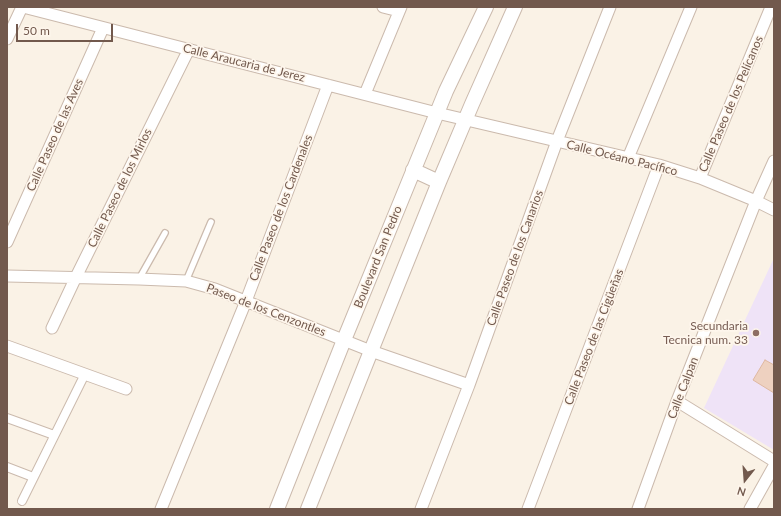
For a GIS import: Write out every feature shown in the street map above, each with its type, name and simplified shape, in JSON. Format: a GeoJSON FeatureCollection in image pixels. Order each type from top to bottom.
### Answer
{"type":"FeatureCollection","features":[{"type":"Feature","properties":{"kind":"street","name":"Calle Araucaria de Jerez"},"geometry":{"type":"LineString","coordinates":[[22,7],[466,120]]}},
{"type":"Feature","properties":{"kind":"street"},"geometry":{"type":"LineString","coordinates":[[7,39],[22,7]]}},
{"type":"Feature","properties":{"kind":"street"},"geometry":{"type":"LineString","coordinates":[[365,94],[400,9],[383,7]]}},
{"type":"Feature","properties":{"kind":"street","name":"Boulevard San Pedro"},"geometry":{"type":"LineString","coordinates":[[277,509],[437,112],[486,7]]}},
{"type":"Feature","properties":{"kind":"street"},"geometry":{"type":"LineString","coordinates":[[308,509],[439,182],[515,7]]}},
{"type":"Feature","properties":{"kind":"street","name":"Calle Paseo de los Canarios"},"geometry":{"type":"LineString","coordinates":[[421,509],[469,385],[557,141],[610,7]]}},
{"type":"Feature","properties":{"kind":"street"},"geometry":{"type":"LineString","coordinates":[[628,158],[691,7]]}},
{"type":"Feature","properties":{"kind":"street","name":"Calle Paseo de los Pelícanos"},"geometry":{"type":"LineString","coordinates":[[700,178],[771,7]]}},
{"type":"Feature","properties":{"kind":"street","name":"Calle Paseo de las Aves"},"geometry":{"type":"LineString","coordinates":[[7,242],[103,28]]}},
{"type":"Feature","properties":{"kind":"street","name":"Calle Paseo de los Mirlos"},"geometry":{"type":"LineString","coordinates":[[52,328],[188,49]]}},
{"type":"Feature","properties":{"kind":"street","name":"Calle Paseo de los Cardenales"},"geometry":{"type":"LineString","coordinates":[[161,509],[246,301],[328,85]]}},
{"type":"Feature","properties":{"kind":"street","name":"Calle Océano Pacífico"},"geometry":{"type":"LineString","coordinates":[[466,120],[659,165],[700,178],[774,210]]}},
{"type":"Feature","properties":{"kind":"street","name":"Calle Calpan"},"geometry":{"type":"LineString","coordinates":[[638,509],[677,401],[756,201],[774,161]]}},
{"type":"Feature","properties":{"kind":"street","name":"Calle Paseo de las Cigüeñas"},"geometry":{"type":"LineString","coordinates":[[528,509],[659,165]]}},
{"type":"Feature","properties":{"kind":"street"},"geometry":{"type":"LineString","coordinates":[[413,170],[439,182]]}},
{"type":"Feature","properties":{"kind":"street","name":"Paseo de los Cenzontles"},"geometry":{"type":"LineString","coordinates":[[7,276],[186,281],[215,289],[371,351],[469,385]]}},
{"type":"Feature","properties":{"kind":"street"},"geometry":{"type":"LineString","coordinates":[[7,346],[126,389]]}},
{"type":"Feature","properties":{"kind":"street"},"geometry":{"type":"LineString","coordinates":[[22,501],[85,374]]}},
{"type":"Feature","properties":{"kind":"street"},"geometry":{"type":"LineString","coordinates":[[677,401],[774,461]]}},
{"type":"Feature","properties":{"kind":"street"},"geometry":{"type":"LineString","coordinates":[[7,418],[54,435]]}},
{"type":"Feature","properties":{"kind":"street"},"geometry":{"type":"LineString","coordinates":[[750,509],[774,466]]}},
{"type":"Feature","properties":{"kind":"street"},"geometry":{"type":"LineString","coordinates":[[7,467],[33,477]]}},
{"type":"Feature","properties":{"kind":"lane"},"geometry":{"type":"LineString","coordinates":[[186,281],[212,222]]}},
{"type":"Feature","properties":{"kind":"lane"},"geometry":{"type":"LineString","coordinates":[[139,279],[165,233]]}},
{"type":"Feature","properties":{"kind":"shaded area","name":"Secundaria Tecnica num. 33"},"geometry":{"type":"Polygon","coordinates":[[[774,258],[774,450],[704,408],[774,258]]]}},
{"type":"Feature","properties":{"kind":"building"},"geometry":{"type":"Polygon","coordinates":[[[765,360],[774,365],[774,393],[753,380],[765,360]]]}},
{"type":"Feature","properties":{"kind":"place","name":"Secundaria Tecnica num. 33"},"geometry":{"type":"Point","coordinates":[756,333]}}]}
